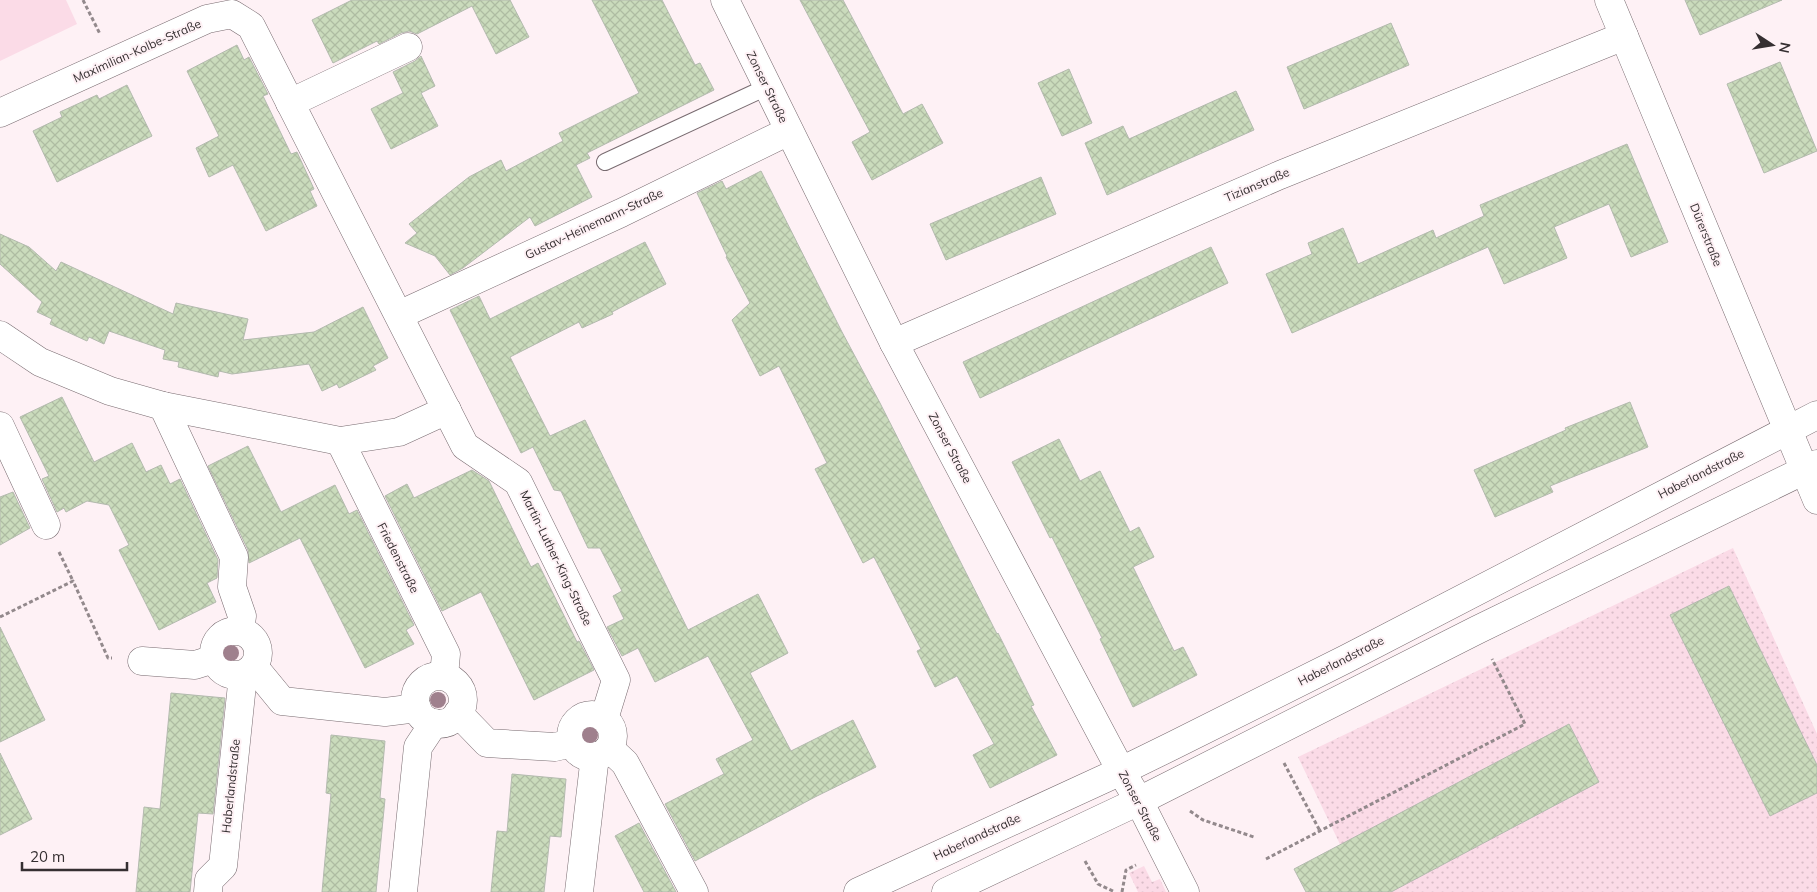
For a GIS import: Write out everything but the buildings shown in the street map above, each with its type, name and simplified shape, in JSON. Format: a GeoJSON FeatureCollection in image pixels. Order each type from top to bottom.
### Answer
{"type":"FeatureCollection","features":[{"type":"Feature","properties":{"kind":"street","name":"Zonser Straße"},"geometry":{"type":"LineString","coordinates":[[725,0],[894,343],[1121,771],[1139,801],[1185,892]]}},
{"type":"Feature","properties":{"kind":"street","name":"Dürerstraße"},"geometry":{"type":"LineString","coordinates":[[1609,0],[1787,430],[1811,467],[1817,500]]}},
{"type":"Feature","properties":{"kind":"street","name":"Maximilian-Kolbe-Straße"},"geometry":{"type":"LineString","coordinates":[[0,113],[207,19],[232,14],[251,26],[398,314]]}},
{"type":"Feature","properties":{"kind":"street","name":"Tizianstraße"},"geometry":{"type":"LineString","coordinates":[[894,343],[1280,175],[1624,36]]}},
{"type":"Feature","properties":{"kind":"street"},"geometry":{"type":"LineString","coordinates":[[290,103],[408,47]]}},
{"type":"Feature","properties":{"kind":"street","name":"Gustav-Heinemann-Straße"},"geometry":{"type":"LineString","coordinates":[[398,314],[621,213],[789,131]]}},
{"type":"Feature","properties":{"kind":"street","name":"Martin-Luther-King-Straße"},"geometry":{"type":"LineString","coordinates":[[398,314],[465,446],[518,482],[616,680],[604,719]]}},
{"type":"Feature","properties":{"kind":"street"},"geometry":{"type":"LineString","coordinates":[[0,337],[40,362],[110,391],[163,406],[340,441],[399,432],[446,410]]}},
{"type":"Feature","properties":{"kind":"street"},"geometry":{"type":"LineString","coordinates":[[163,406],[234,557],[232,587],[242,616],[240,631]]}},
{"type":"Feature","properties":{"kind":"street","name":"Haberlandstraße"},"geometry":{"type":"LineString","coordinates":[[858,892],[1121,771],[1346,658],[1817,415]]}},
{"type":"Feature","properties":{"kind":"street"},"geometry":{"type":"LineString","coordinates":[[0,426],[46,525]]}},
{"type":"Feature","properties":{"kind":"street","name":"Friedenstraße"},"geometry":{"type":"LineString","coordinates":[[340,441],[446,654],[444,676]]}},
{"type":"Feature","properties":{"kind":"street"},"geometry":{"type":"LineString","coordinates":[[946,892],[1139,801],[1477,630],[1811,467]]}},
{"type":"Feature","properties":{"kind":"street"},"geometry":{"type":"LineString","coordinates":[[240,631],[248,634],[258,646],[259,653],[248,671],[236,676],[217,666],[214,659],[215,644],[226,633],[240,631]]}},
{"type":"Feature","properties":{"kind":"street"},"geometry":{"type":"LineString","coordinates":[[142,661],[195,665],[214,659]]}},
{"type":"Feature","properties":{"kind":"street","name":"Haberlandstraße"},"geometry":{"type":"LineString","coordinates":[[208,892],[209,880],[223,866],[248,671]]}},
{"type":"Feature","properties":{"kind":"street"},"geometry":{"type":"LineString","coordinates":[[248,671],[282,701],[385,712],[436,715]]}},
{"type":"Feature","properties":{"kind":"street"},"geometry":{"type":"LineString","coordinates":[[402,892],[418,748],[436,715],[462,698],[461,691],[451,679],[444,676],[436,676],[423,682],[416,694],[436,715],[487,743],[555,747],[572,743]]}},
{"type":"Feature","properties":{"kind":"street"},"geometry":{"type":"LineString","coordinates":[[579,892],[602,752],[612,735],[611,729],[604,719],[591,715],[579,719],[571,730],[572,743],[584,755],[602,752],[625,763],[694,892]]}},
{"type":"Feature","properties":{"kind":"lane"},"geometry":{"type":"LineString","coordinates":[[605,162],[767,87]]}},
{"type":"Feature","properties":{"kind":"path"},"geometry":{"type":"LineString","coordinates":[[0,617],[74,582],[108,658],[142,661]]}},
{"type":"Feature","properties":{"kind":"path"},"geometry":{"type":"LineString","coordinates":[[1266,859],[1525,724],[1477,630]]}},
{"type":"Feature","properties":{"kind":"path"},"geometry":{"type":"LineString","coordinates":[[1269,735],[1320,831]]}},
{"type":"Feature","properties":{"kind":"path"},"geometry":{"type":"LineString","coordinates":[[1185,808],[1203,820],[1254,837]]}},
{"type":"Feature","properties":{"kind":"shaded area"},"geometry":{"type":"Polygon","coordinates":[[[0,0],[66,0],[77,24],[0,61],[0,0]]]}},
{"type":"Feature","properties":{"kind":"shaded area"},"geometry":{"type":"Polygon","coordinates":[[[1733,548],[1817,734],[1817,892],[1363,892],[1298,757],[1733,548]]]}},
{"type":"Feature","properties":{"kind":"shaded area"},"geometry":{"type":"Polygon","coordinates":[[[1144,866],[1152,882],[1160,879],[1166,892],[1138,892],[1129,873],[1144,866]]]}}]}
